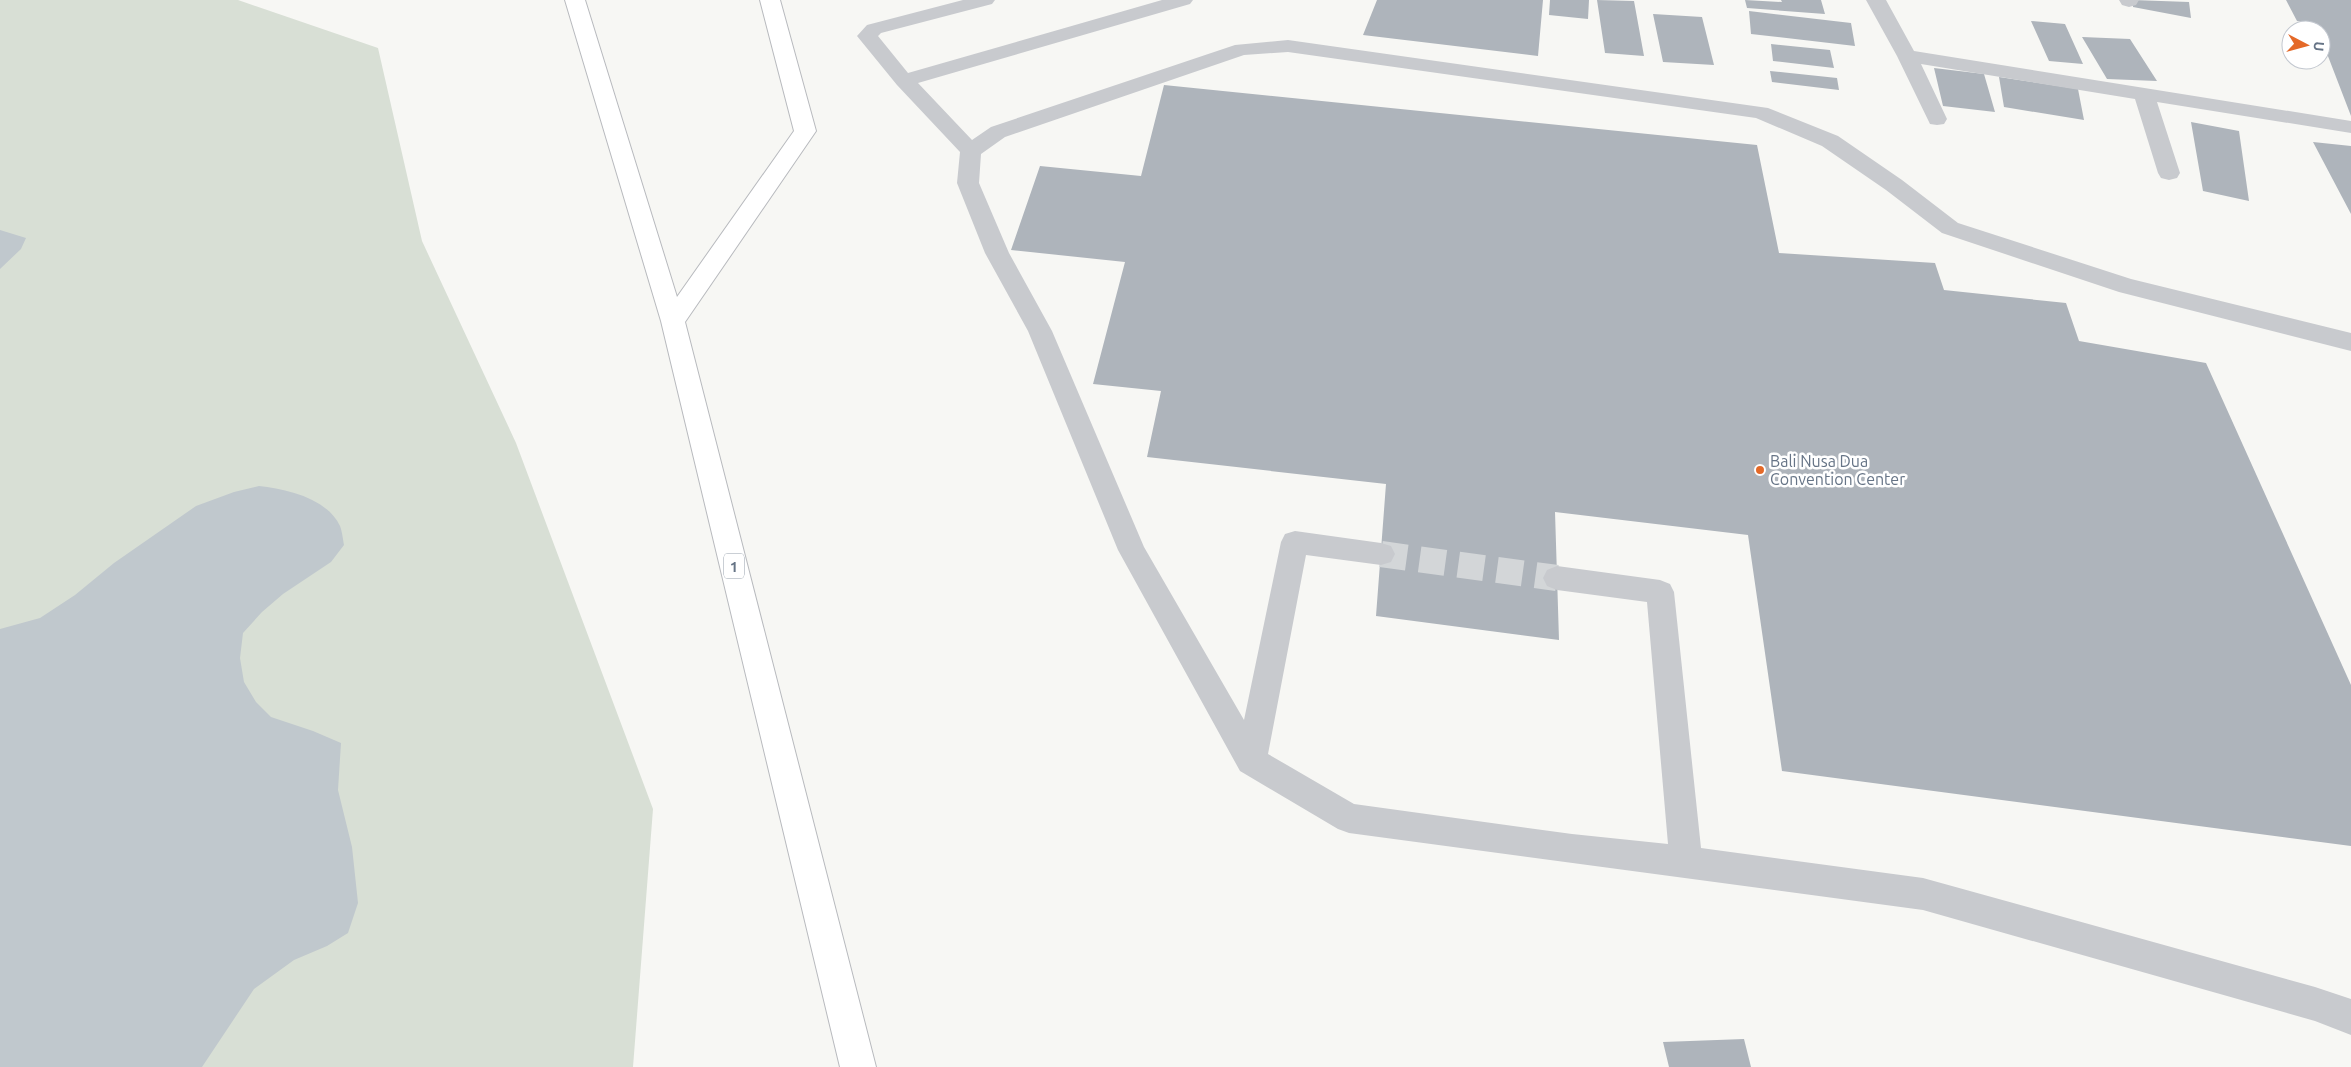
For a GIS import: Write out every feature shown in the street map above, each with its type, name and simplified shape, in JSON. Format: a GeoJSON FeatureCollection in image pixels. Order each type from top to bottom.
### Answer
{"type":"FeatureCollection","features":[{"type":"Feature","properties":{"kind":"highway","name":"1"},"geometry":{"type":"LineString","coordinates":[[575,0],[674,321],[858,1067]]}},
{"type":"Feature","properties":{"kind":"highway"},"geometry":{"type":"LineString","coordinates":[[674,321],[805,131],[770,0]]}},
{"type":"Feature","properties":{"kind":"street"},"geometry":{"type":"LineString","coordinates":[[971,152],[904,81],[866,36],[874,29],[883,26],[985,0]]}},
{"type":"Feature","properties":{"kind":"street"},"geometry":{"type":"LineString","coordinates":[[904,81],[1183,0]]}},
{"type":"Feature","properties":{"kind":"street"},"geometry":{"type":"LineString","coordinates":[[1876,0],[1907,56],[1937,120]]}},
{"type":"Feature","properties":{"kind":"street"},"geometry":{"type":"LineString","coordinates":[[2351,342],[2126,286],[1950,228],[1894,185],[1830,141],[1761,112],[1288,46],[1242,49],[1232,52],[998,132],[971,152],[968,182],[997,253],[1040,331],[1132,550],[1251,761],[1349,818],[1572,849],[1686,861],[1923,894],[2305,1001],[2351,1017]]}},
{"type":"Feature","properties":{"kind":"street"},"geometry":{"type":"LineString","coordinates":[[1907,56],[2351,127]]}},
{"type":"Feature","properties":{"kind":"street"},"geometry":{"type":"LineString","coordinates":[[2144,93],[2168,173]]}},
{"type":"Feature","properties":{"kind":"street"},"geometry":{"type":"LineString","coordinates":[[1251,761],[1295,542],[1381,554]]}},
{"type":"Feature","properties":{"kind":"street"},"geometry":{"type":"LineString","coordinates":[[1557,578],[1660,592],[1686,861]]}},
{"type":"Feature","properties":{"kind":"shaded area"},"geometry":{"type":"Polygon","coordinates":[[[0,0],[238,0],[378,48],[422,241],[516,443],[653,809],[633,1067],[0,1067],[0,0]]]}},
{"type":"Feature","properties":{"kind":"shaded area"},"geometry":{"type":"Polygon","coordinates":[[[0,230],[26,238],[21,249],[0,269],[0,230]]]}},
{"type":"Feature","properties":{"kind":"shaded area"},"geometry":{"type":"Polygon","coordinates":[[[259,486],[293,493],[316,502],[334,516],[342,533],[344,545],[331,562],[283,594],[262,612],[243,633],[240,658],[244,682],[256,702],[271,717],[341,743],[338,790],[352,847],[358,903],[348,933],[327,946],[294,960],[254,989],[202,1067],[0,1067],[0,629],[40,618],[75,595],[114,563],[196,506],[234,492],[259,486]]]}},
{"type":"Feature","properties":{"kind":"building"},"geometry":{"type":"Polygon","coordinates":[[[1377,0],[1543,0],[1538,56],[1363,35],[1377,0]]]}},
{"type":"Feature","properties":{"kind":"building"},"geometry":{"type":"Polygon","coordinates":[[[1550,0],[1589,0],[1588,19],[1549,15],[1550,0]]]}},
{"type":"Feature","properties":{"kind":"building"},"geometry":{"type":"Polygon","coordinates":[[[1597,0],[1634,1],[1644,56],[1605,53],[1597,0]]]}},
{"type":"Feature","properties":{"kind":"building"},"geometry":{"type":"Polygon","coordinates":[[[1745,0],[1782,2],[1781,0],[1821,0],[1825,14],[1747,8],[1745,0]]]}},
{"type":"Feature","properties":{"kind":"building"},"geometry":{"type":"Polygon","coordinates":[[[2133,0],[2189,2],[2191,18],[2133,7],[2133,0]]]}},
{"type":"Feature","properties":{"kind":"building"},"geometry":{"type":"Polygon","coordinates":[[[2286,0],[2351,0],[2351,116],[2331,64],[2331,20],[2296,20],[2286,0]]]}},
{"type":"Feature","properties":{"kind":"building"},"geometry":{"type":"Polygon","coordinates":[[[1749,11],[1851,23],[1855,46],[1751,34],[1749,11]]]}},
{"type":"Feature","properties":{"kind":"building"},"geometry":{"type":"Polygon","coordinates":[[[1653,14],[1702,17],[1714,65],[1663,62],[1653,14]]]}},
{"type":"Feature","properties":{"kind":"building"},"geometry":{"type":"Polygon","coordinates":[[[2031,21],[2065,24],[2083,64],[2049,61],[2031,21]]]}},
{"type":"Feature","properties":{"kind":"building"},"geometry":{"type":"Polygon","coordinates":[[[2082,37],[2130,39],[2157,81],[2107,79],[2082,37]]]}},
{"type":"Feature","properties":{"kind":"building"},"geometry":{"type":"Polygon","coordinates":[[[1771,44],[1830,50],[1834,68],[1773,61],[1771,44]]]}},
{"type":"Feature","properties":{"kind":"building"},"geometry":{"type":"Polygon","coordinates":[[[1934,68],[1984,74],[1995,112],[1943,106],[1934,68]]]}},
{"type":"Feature","properties":{"kind":"building"},"geometry":{"type":"Polygon","coordinates":[[[1770,71],[1837,78],[1839,90],[1772,82],[1770,71]]]}},
{"type":"Feature","properties":{"kind":"building"},"geometry":{"type":"Polygon","coordinates":[[[1999,77],[2078,89],[2084,120],[2004,107],[1999,77]]]}},
{"type":"Feature","properties":{"kind":"building","name":"Bali Nusa Dua Convention Center"},"geometry":{"type":"Polygon","coordinates":[[[1164,85],[1757,145],[1779,253],[1935,263],[1944,290],[2066,303],[2079,341],[2206,363],[2351,685],[2351,846],[1782,771],[1748,535],[1555,512],[1559,640],[1376,616],[1386,484],[1147,457],[1161,391],[1093,384],[1125,262],[1011,250],[1040,166],[1141,176],[1164,85]]]}},
{"type":"Feature","properties":{"kind":"building"},"geometry":{"type":"Polygon","coordinates":[[[2191,122],[2239,131],[2249,201],[2203,191],[2191,122]]]}},
{"type":"Feature","properties":{"kind":"building"},"geometry":{"type":"Polygon","coordinates":[[[2313,142],[2351,146],[2351,214],[2313,142]]]}},
{"type":"Feature","properties":{"kind":"building"},"geometry":{"type":"Polygon","coordinates":[[[1744,1039],[1751,1067],[1669,1067],[1663,1042],[1744,1039]]]}},
{"type":"Feature","properties":{"kind":"tunnel"},"geometry":{"type":"LineString","coordinates":[[1381,554],[1557,578]]}},
{"type":"Feature","properties":{"kind":"place","name":"Bali Nusa Dua Convention Center"},"geometry":{"type":"Point","coordinates":[1760,470]}}]}
